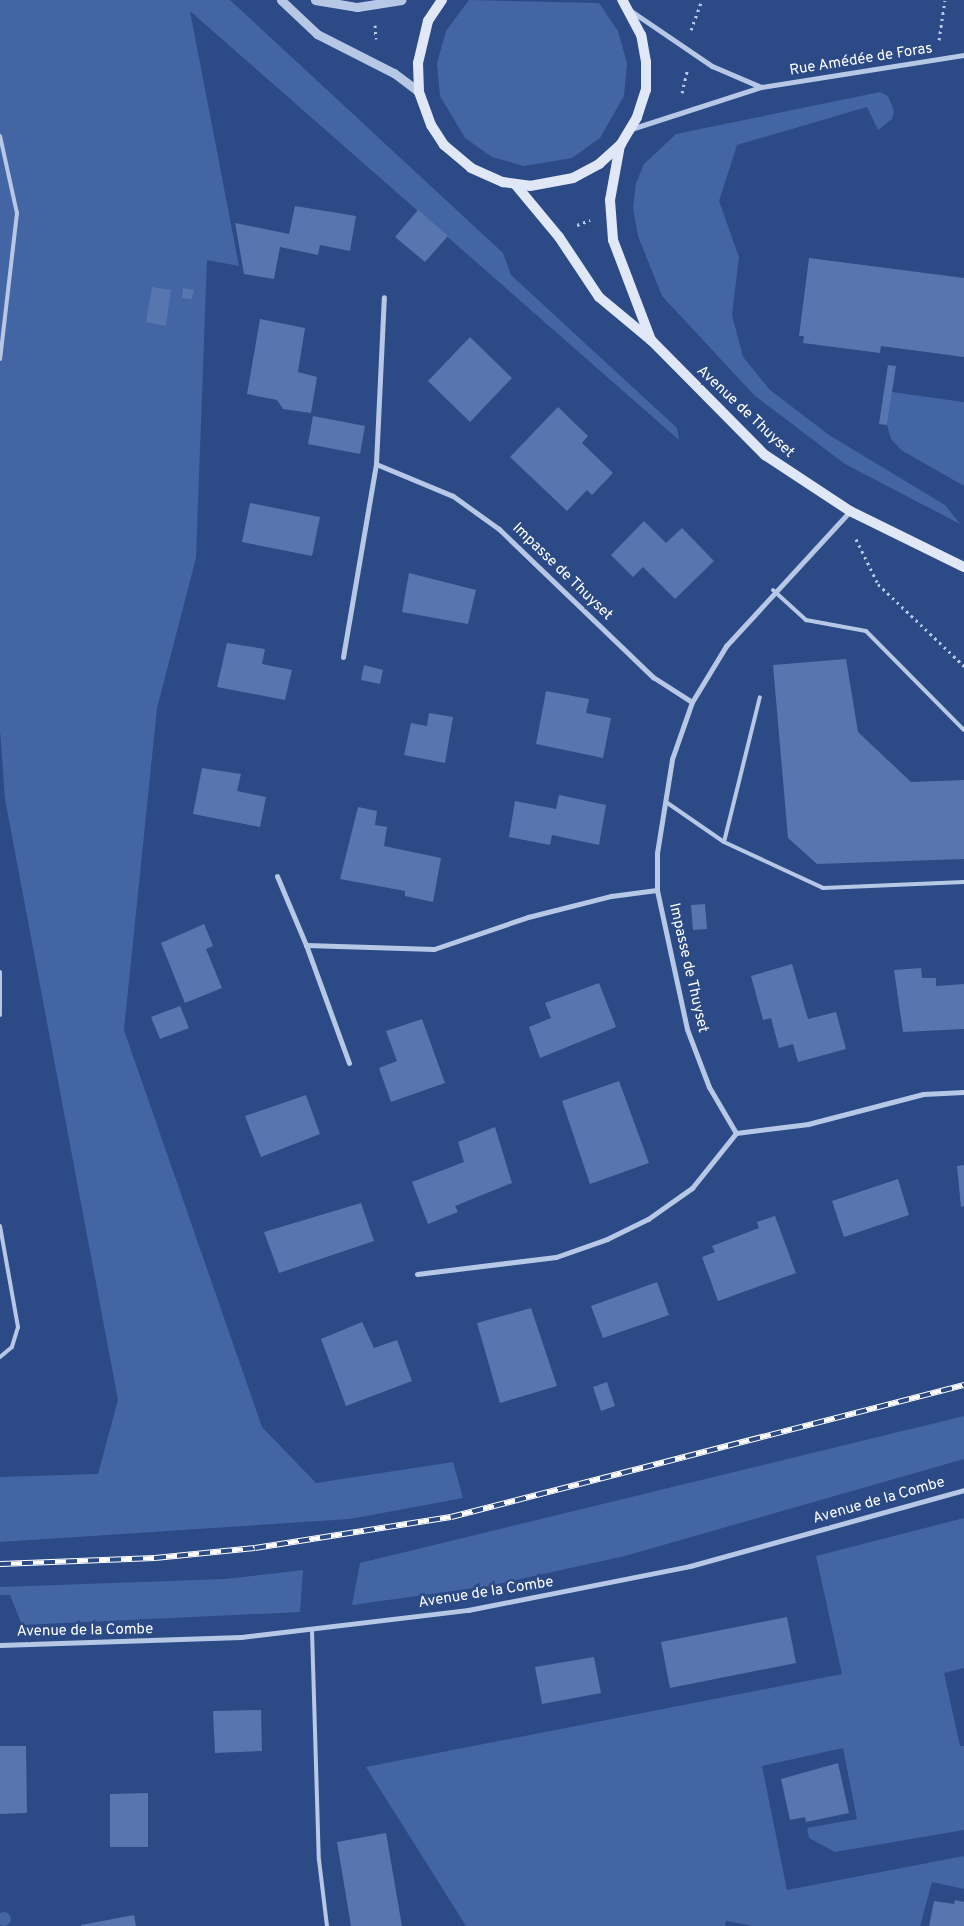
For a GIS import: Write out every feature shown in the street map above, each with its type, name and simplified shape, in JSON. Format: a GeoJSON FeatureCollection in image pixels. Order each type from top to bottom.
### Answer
{"type":"FeatureCollection","features":[{"type":"Feature","properties":{"kind":"main road"},"geometry":{"type":"LineString","coordinates":[[442,0],[419,49],[419,92],[431,125],[452,153],[481,174],[515,184],[545,185],[573,178],[599,164],[621,144],[631,129],[646,90],[646,62],[641,34],[626,4]]}},
{"type":"Feature","properties":{"kind":"main road","name":"Avenue de Thuyset"},"geometry":{"type":"LineString","coordinates":[[621,144],[610,200],[613,240],[652,341]]}},
{"type":"Feature","properties":{"kind":"main road","name":"Avenue de Thuyset"},"geometry":{"type":"LineString","coordinates":[[515,184],[559,237],[599,297],[652,341],[765,454],[850,512],[964,567]]}},
{"type":"Feature","properties":{"kind":"street"},"geometry":{"type":"LineString","coordinates":[[281,0],[318,34],[394,73],[419,92]]}},
{"type":"Feature","properties":{"kind":"street"},"geometry":{"type":"LineString","coordinates":[[315,0],[357,7],[401,0]]}},
{"type":"Feature","properties":{"kind":"street"},"geometry":{"type":"LineString","coordinates":[[626,4],[712,66],[761,87]]}},
{"type":"Feature","properties":{"kind":"street","name":"Rue Amédée de Foras"},"geometry":{"type":"LineString","coordinates":[[631,129],[662,116],[761,87],[964,55]]}},
{"type":"Feature","properties":{"kind":"street"},"geometry":{"type":"LineString","coordinates":[[343,657],[376,464],[384,297]]}},
{"type":"Feature","properties":{"kind":"street","name":"Impasse de Thuyset"},"geometry":{"type":"LineString","coordinates":[[376,464],[453,496],[499,528],[653,677],[692,702]]}},
{"type":"Feature","properties":{"kind":"street","name":"Impasse de Thuyset"},"geometry":{"type":"LineString","coordinates":[[736,1132],[709,1087],[687,1030],[657,890],[672,759],[692,702],[726,646],[773,590],[850,512]]}},
{"type":"Feature","properties":{"kind":"street"},"geometry":{"type":"LineString","coordinates":[[278,876],[306,945],[349,1063]]}},
{"type":"Feature","properties":{"kind":"street","name":"Impasse de Thuyset"},"geometry":{"type":"LineString","coordinates":[[306,945],[434,949],[528,917],[611,896],[657,890]]}},
{"type":"Feature","properties":{"kind":"street"},"geometry":{"type":"LineString","coordinates":[[417,1274],[556,1256],[607,1239],[648,1219],[692,1188],[736,1132],[808,1124],[923,1094],[964,1092]]}},
{"type":"Feature","properties":{"kind":"street","name":"Avenue de la Combe"},"geometry":{"type":"LineString","coordinates":[[0,1645],[174,1641],[312,1630],[468,1610],[616,1582],[964,1490]]}},
{"type":"Feature","properties":{"kind":"lane"},"geometry":{"type":"LineString","coordinates":[[0,136],[17,213],[0,359]]}},
{"type":"Feature","properties":{"kind":"lane"},"geometry":{"type":"LineString","coordinates":[[773,590],[806,620],[866,631],[964,730]]}},
{"type":"Feature","properties":{"kind":"lane"},"geometry":{"type":"LineString","coordinates":[[724,842],[760,697]]}},
{"type":"Feature","properties":{"kind":"lane"},"geometry":{"type":"LineString","coordinates":[[666,802],[724,842],[823,888],[964,882]]}},
{"type":"Feature","properties":{"kind":"lane"},"geometry":{"type":"LineString","coordinates":[[0,972],[0,1015]]}},
{"type":"Feature","properties":{"kind":"lane"},"geometry":{"type":"LineString","coordinates":[[0,1226],[18,1327],[12,1347],[0,1357]]}},
{"type":"Feature","properties":{"kind":"lane"},"geometry":{"type":"LineString","coordinates":[[312,1630],[319,1860],[327,1926]]}},
{"type":"Feature","properties":{"kind":"path"},"geometry":{"type":"LineString","coordinates":[[690,33],[702,0]]}},
{"type":"Feature","properties":{"kind":"path"},"geometry":{"type":"LineString","coordinates":[[936,60],[945,0]]}},
{"type":"Feature","properties":{"kind":"path"},"geometry":{"type":"LineString","coordinates":[[373,49],[374,16]]}},
{"type":"Feature","properties":{"kind":"path"},"geometry":{"type":"LineString","coordinates":[[682,96],[682,76],[690,66]]}},
{"type":"Feature","properties":{"kind":"path"},"geometry":{"type":"LineString","coordinates":[[569,230],[598,218]]}},
{"type":"Feature","properties":{"kind":"path"},"geometry":{"type":"LineString","coordinates":[[850,512],[868,572],[964,666]]}},
{"type":"Feature","properties":{"kind":"shaded area"},"geometry":{"type":"Polygon","coordinates":[[[0,0],[230,0],[503,253],[511,275],[677,428],[679,440],[190,11],[239,266],[207,260],[196,558],[157,708],[124,1030],[262,1427],[316,1483],[453,1462],[463,1498],[350,1519],[0,1542],[0,1477],[98,1474],[118,1400],[5,799],[0,730],[0,0]]]}},
{"type":"Feature","properties":{"kind":"shaded area"},"geometry":{"type":"Polygon","coordinates":[[[469,0],[599,3],[618,31],[627,63],[624,96],[600,138],[572,158],[524,166],[492,157],[465,138],[440,96],[437,63],[446,31],[469,0]]]}},
{"type":"Feature","properties":{"kind":"shaded area"},"geometry":{"type":"Polygon","coordinates":[[[880,92],[888,96],[894,111],[892,119],[878,130],[867,107],[737,145],[719,201],[739,257],[732,315],[743,357],[770,390],[829,435],[945,505],[960,524],[845,464],[755,396],[662,296],[638,236],[633,208],[636,183],[644,164],[676,134],[880,92]]]}},
{"type":"Feature","properties":{"kind":"shaded area"},"geometry":{"type":"Polygon","coordinates":[[[892,392],[964,402],[964,486],[901,450],[891,439],[887,425],[892,392]]]}},
{"type":"Feature","properties":{"kind":"shaded area"},"geometry":{"type":"Polygon","coordinates":[[[964,1416],[964,1459],[625,1556],[489,1586],[352,1605],[360,1563],[964,1416]]]}},
{"type":"Feature","properties":{"kind":"shaded area"},"geometry":{"type":"Polygon","coordinates":[[[964,1518],[964,1668],[944,1673],[960,1746],[964,1746],[964,1830],[835,1852],[809,1838],[807,1828],[857,1819],[843,1748],[762,1766],[787,1890],[964,1856],[964,1889],[932,1882],[920,1926],[753,1926],[726,1921],[725,1926],[466,1926],[366,1767],[842,1674],[816,1556],[964,1518]]]}},
{"type":"Feature","properties":{"kind":"shaded area"},"geometry":{"type":"Polygon","coordinates":[[[303,1570],[300,1612],[22,1625],[10,1595],[0,1595],[0,1587],[226,1579],[303,1570]]]}},
{"type":"Feature","properties":{"kind":"shaded area"},"geometry":{"type":"Polygon","coordinates":[[[4,1912],[9,1914],[11,1919],[9,1924],[4,1926],[-1,1924],[-3,1919],[-1,1914],[4,1912]]]}},
{"type":"Feature","properties":{"kind":"building"},"geometry":{"type":"Polygon","coordinates":[[[295,206],[356,216],[350,251],[320,245],[318,255],[280,247],[274,279],[244,274],[235,223],[289,234],[295,206]]]}},
{"type":"Feature","properties":{"kind":"building"},"geometry":{"type":"Polygon","coordinates":[[[418,210],[448,236],[425,262],[395,237],[418,210]]]}},
{"type":"Feature","properties":{"kind":"building"},"geometry":{"type":"Polygon","coordinates":[[[809,258],[964,278],[964,357],[881,346],[880,353],[803,343],[804,336],[799,336],[809,258]]]}},
{"type":"Feature","properties":{"kind":"building"},"geometry":{"type":"Polygon","coordinates":[[[152,287],[171,290],[166,326],[146,322],[152,287]]]}},
{"type":"Feature","properties":{"kind":"building"},"geometry":{"type":"Polygon","coordinates":[[[183,288],[194,290],[192,299],[182,298],[183,288]]]}},
{"type":"Feature","properties":{"kind":"building"},"geometry":{"type":"Polygon","coordinates":[[[260,319],[305,328],[298,372],[317,377],[311,413],[283,409],[277,400],[247,394],[260,319]]]}},
{"type":"Feature","properties":{"kind":"building"},"geometry":{"type":"Polygon","coordinates":[[[470,337],[512,378],[470,422],[428,381],[470,337]]]}},
{"type":"Feature","properties":{"kind":"building"},"geometry":{"type":"Polygon","coordinates":[[[888,365],[896,366],[887,425],[879,424],[888,365]]]}},
{"type":"Feature","properties":{"kind":"building"},"geometry":{"type":"Polygon","coordinates":[[[558,407],[588,436],[582,443],[613,473],[592,495],[587,490],[567,511],[510,457],[558,407]]]}},
{"type":"Feature","properties":{"kind":"building"},"geometry":{"type":"Polygon","coordinates":[[[313,416],[365,426],[360,454],[308,444],[313,416]]]}},
{"type":"Feature","properties":{"kind":"building"},"geometry":{"type":"Polygon","coordinates":[[[250,503],[320,517],[312,556],[242,542],[250,503]]]}},
{"type":"Feature","properties":{"kind":"building"},"geometry":{"type":"Polygon","coordinates":[[[644,521],[666,543],[682,528],[714,561],[675,599],[643,567],[633,577],[611,555],[644,521]]]}},
{"type":"Feature","properties":{"kind":"building"},"geometry":{"type":"Polygon","coordinates":[[[409,573],[476,590],[468,624],[402,612],[409,573]]]}},
{"type":"Feature","properties":{"kind":"building"},"geometry":{"type":"Polygon","coordinates":[[[227,643],[265,649],[262,664],[292,670],[285,700],[217,687],[227,643]]]}},
{"type":"Feature","properties":{"kind":"building"},"geometry":{"type":"Polygon","coordinates":[[[846,659],[858,732],[911,782],[964,780],[964,859],[817,864],[788,838],[773,665],[846,659]]]}},
{"type":"Feature","properties":{"kind":"building"},"geometry":{"type":"Polygon","coordinates":[[[364,665],[383,670],[380,684],[361,680],[364,665]]]}},
{"type":"Feature","properties":{"kind":"building"},"geometry":{"type":"Polygon","coordinates":[[[546,691],[589,699],[586,713],[611,718],[603,758],[536,744],[546,691]]]}},
{"type":"Feature","properties":{"kind":"building"},"geometry":{"type":"Polygon","coordinates":[[[429,713],[453,717],[445,763],[404,755],[411,723],[427,726],[429,713]]]}},
{"type":"Feature","properties":{"kind":"building"},"geometry":{"type":"Polygon","coordinates":[[[202,768],[241,774],[237,791],[266,797],[260,827],[193,814],[202,768]]]}},
{"type":"Feature","properties":{"kind":"building"},"geometry":{"type":"Polygon","coordinates":[[[559,795],[606,805],[599,845],[552,835],[550,845],[509,837],[515,801],[556,809],[559,795]]]}},
{"type":"Feature","properties":{"kind":"building"},"geometry":{"type":"Polygon","coordinates":[[[358,807],[377,811],[375,825],[387,827],[384,846],[441,858],[433,902],[405,896],[405,891],[340,879],[358,807]]]}},
{"type":"Feature","properties":{"kind":"building"},"geometry":{"type":"Polygon","coordinates":[[[705,904],[707,929],[693,930],[691,905],[705,904]]]}},
{"type":"Feature","properties":{"kind":"building"},"geometry":{"type":"Polygon","coordinates":[[[204,924],[213,946],[206,949],[222,988],[185,1003],[161,943],[204,924]]]}},
{"type":"Feature","properties":{"kind":"building"},"geometry":{"type":"Polygon","coordinates":[[[792,964],[808,1019],[836,1012],[846,1049],[798,1062],[793,1044],[779,1048],[771,1018],[763,1020],[751,976],[792,964]]]}},
{"type":"Feature","properties":{"kind":"building"},"geometry":{"type":"Polygon","coordinates":[[[921,968],[922,978],[936,978],[936,986],[964,984],[964,1029],[903,1032],[894,970],[921,968]]]}},
{"type":"Feature","properties":{"kind":"building"},"geometry":{"type":"Polygon","coordinates":[[[599,983],[616,1027],[540,1058],[529,1027],[551,1018],[545,1003],[599,983]]]}},
{"type":"Feature","properties":{"kind":"building"},"geometry":{"type":"Polygon","coordinates":[[[180,1006],[189,1028],[160,1039],[151,1017],[180,1006]]]}},
{"type":"Feature","properties":{"kind":"building"},"geometry":{"type":"Polygon","coordinates":[[[422,1019],[445,1083],[391,1102],[379,1068],[397,1061],[386,1031],[422,1019]]]}},
{"type":"Feature","properties":{"kind":"building"},"geometry":{"type":"Polygon","coordinates":[[[619,1081],[649,1163],[590,1184],[562,1101],[619,1081]]]}},
{"type":"Feature","properties":{"kind":"building"},"geometry":{"type":"Polygon","coordinates":[[[306,1095],[320,1134],[261,1157],[245,1116],[306,1095]]]}},
{"type":"Feature","properties":{"kind":"building"},"geometry":{"type":"Polygon","coordinates":[[[495,1127],[512,1183],[455,1206],[458,1212],[428,1224],[412,1182],[464,1162],[458,1142],[495,1127]]]}},
{"type":"Feature","properties":{"kind":"building"},"geometry":{"type":"Polygon","coordinates":[[[964,1165],[964,1206],[961,1207],[957,1166],[964,1165]]]}},
{"type":"Feature","properties":{"kind":"building"},"geometry":{"type":"Polygon","coordinates":[[[898,1179],[909,1215],[844,1237],[832,1201],[898,1179]]]}},
{"type":"Feature","properties":{"kind":"building"},"geometry":{"type":"Polygon","coordinates":[[[361,1203],[374,1241],[279,1273],[264,1232],[361,1203]]]}},
{"type":"Feature","properties":{"kind":"building"},"geometry":{"type":"Polygon","coordinates":[[[775,1216],[796,1273],[718,1301],[702,1257],[715,1252],[712,1246],[759,1228],[757,1222],[775,1216]]]}},
{"type":"Feature","properties":{"kind":"building"},"geometry":{"type":"Polygon","coordinates":[[[657,1282],[669,1315],[603,1338],[591,1306],[657,1282]]]}},
{"type":"Feature","properties":{"kind":"building"},"geometry":{"type":"Polygon","coordinates":[[[531,1308],[557,1386],[500,1403],[477,1323],[531,1308]]]}},
{"type":"Feature","properties":{"kind":"building"},"geometry":{"type":"Polygon","coordinates":[[[362,1322],[374,1348],[397,1340],[412,1381],[346,1406],[321,1339],[362,1322]]]}},
{"type":"Feature","properties":{"kind":"building"},"geometry":{"type":"Polygon","coordinates":[[[607,1382],[615,1406],[601,1411],[593,1387],[607,1382]]]}},
{"type":"Feature","properties":{"kind":"building"},"geometry":{"type":"Polygon","coordinates":[[[787,1617],[796,1663],[670,1688],[661,1642],[787,1617]]]}},
{"type":"Feature","properties":{"kind":"building"},"geometry":{"type":"Polygon","coordinates":[[[594,1657],[601,1693],[542,1704],[535,1667],[594,1657]]]}},
{"type":"Feature","properties":{"kind":"building"},"geometry":{"type":"Polygon","coordinates":[[[261,1710],[262,1751],[215,1753],[213,1711],[261,1710]]]}},
{"type":"Feature","properties":{"kind":"building"},"geometry":{"type":"Polygon","coordinates":[[[0,1746],[26,1746],[27,1813],[0,1814],[0,1746]]]}},
{"type":"Feature","properties":{"kind":"building"},"geometry":{"type":"Polygon","coordinates":[[[838,1763],[849,1813],[806,1822],[805,1817],[790,1820],[781,1779],[838,1763]]]}},
{"type":"Feature","properties":{"kind":"building"},"geometry":{"type":"Polygon","coordinates":[[[148,1793],[148,1847],[110,1847],[110,1794],[148,1793]]]}},
{"type":"Feature","properties":{"kind":"building"},"geometry":{"type":"Polygon","coordinates":[[[386,1833],[402,1926],[351,1926],[337,1842],[386,1833]]]}},
{"type":"Feature","properties":{"kind":"building"},"geometry":{"type":"Polygon","coordinates":[[[955,1900],[964,1902],[964,1926],[929,1926],[934,1901],[954,1904],[955,1900]]]}},
{"type":"Feature","properties":{"kind":"building"},"geometry":{"type":"Polygon","coordinates":[[[134,1915],[136,1926],[81,1926],[81,1925],[134,1915]]]}},
{"type":"Feature","properties":{"kind":"railway"},"geometry":{"type":"LineString","coordinates":[[0,1564],[155,1558],[255,1548],[451,1517],[964,1385]]}}]}
